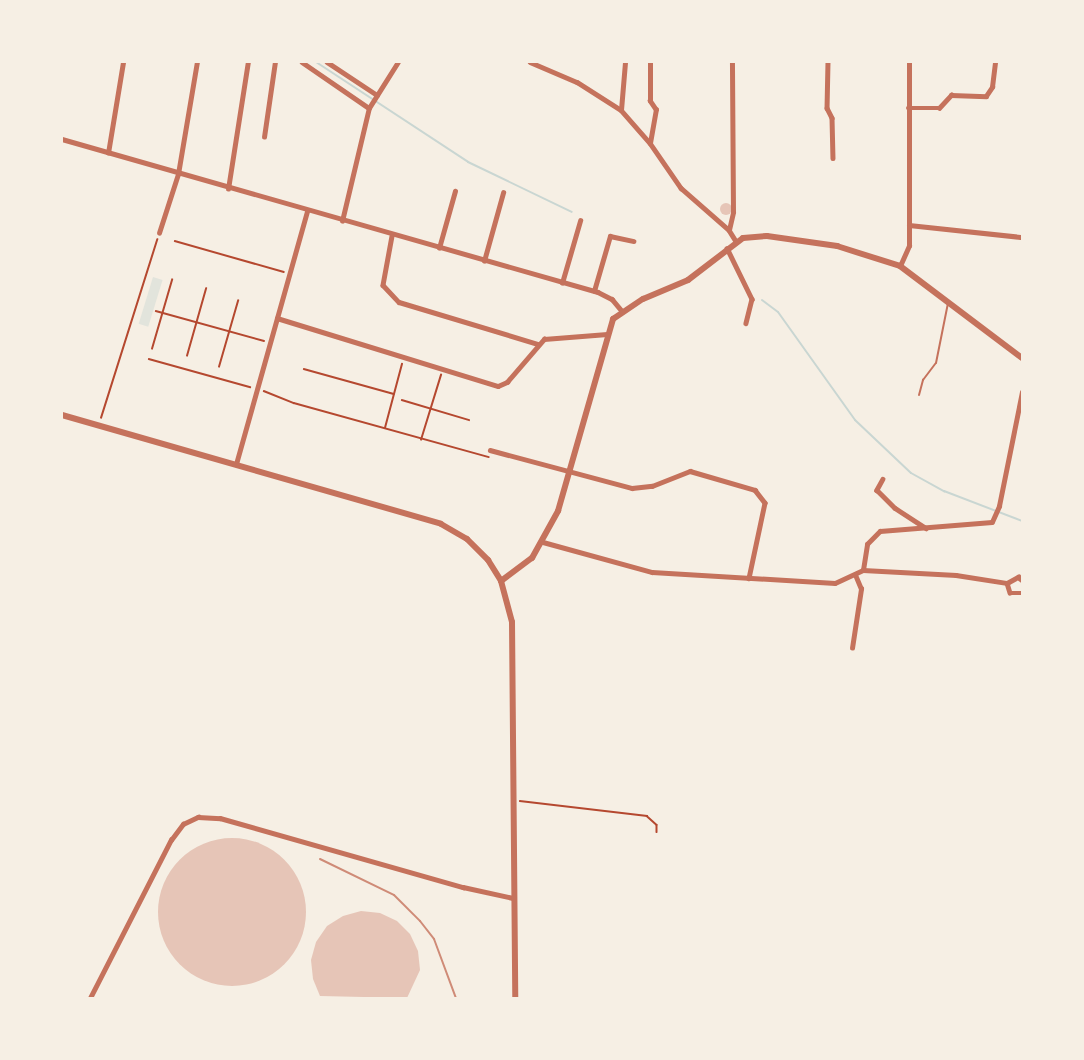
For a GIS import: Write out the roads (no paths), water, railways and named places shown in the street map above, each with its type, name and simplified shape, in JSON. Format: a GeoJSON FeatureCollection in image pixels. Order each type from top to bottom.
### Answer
{"type":"FeatureCollection","features":[{"type":"Feature","properties":{"kind":"street"},"geometry":{"type":"LineString","coordinates":[[108,153],[123,62]]}},
{"type":"Feature","properties":{"kind":"street"},"geometry":{"type":"LineString","coordinates":[[159,233],[178,174],[197,62]]}},
{"type":"Feature","properties":{"kind":"street"},"geometry":{"type":"LineString","coordinates":[[228,189],[248,62]]}},
{"type":"Feature","properties":{"kind":"street"},"geometry":{"type":"LineString","coordinates":[[264,137],[275,62]]}},
{"type":"Feature","properties":{"kind":"street"},"geometry":{"type":"LineString","coordinates":[[302,62],[369,108]]}},
{"type":"Feature","properties":{"kind":"street"},"geometry":{"type":"LineString","coordinates":[[327,62],[377,95]]}},
{"type":"Feature","properties":{"kind":"street"},"geometry":{"type":"LineString","coordinates":[[342,222],[369,108],[398,62]]}},
{"type":"Feature","properties":{"kind":"street"},"geometry":{"type":"LineString","coordinates":[[530,62],[577,82],[621,110],[650,143],[681,188],[729,230],[736,241]]}},
{"type":"Feature","properties":{"kind":"street"},"geometry":{"type":"LineString","coordinates":[[621,110],[625,62]]}},
{"type":"Feature","properties":{"kind":"street"},"geometry":{"type":"LineString","coordinates":[[650,62],[650,101],[656,110],[650,143]]}},
{"type":"Feature","properties":{"kind":"street"},"geometry":{"type":"LineString","coordinates":[[729,230],[732,62]]}},
{"type":"Feature","properties":{"kind":"street"},"geometry":{"type":"LineString","coordinates":[[828,62],[826,108],[832,118],[833,159]]}},
{"type":"Feature","properties":{"kind":"street"},"geometry":{"type":"LineString","coordinates":[[900,266],[909,246],[909,62]]}},
{"type":"Feature","properties":{"kind":"street"},"geometry":{"type":"LineString","coordinates":[[908,108],[939,108],[951,95],[986,96],[992,87],[995,62]]}},
{"type":"Feature","properties":{"kind":"street"},"geometry":{"type":"LineString","coordinates":[[62,139],[307,212],[594,291],[612,299],[622,310]]}},
{"type":"Feature","properties":{"kind":"street"},"geometry":{"type":"LineString","coordinates":[[439,248],[455,191]]}},
{"type":"Feature","properties":{"kind":"street"},"geometry":{"type":"LineString","coordinates":[[484,261],[503,193]]}},
{"type":"Feature","properties":{"kind":"street"},"geometry":{"type":"LineString","coordinates":[[236,465],[307,212]]}},
{"type":"Feature","properties":{"kind":"street"},"geometry":{"type":"LineString","coordinates":[[562,283],[580,222]]}},
{"type":"Feature","properties":{"kind":"street"},"geometry":{"type":"LineString","coordinates":[[909,225],[1023,237]]}},
{"type":"Feature","properties":{"kind":"street"},"geometry":{"type":"LineString","coordinates":[[392,236],[382,285],[399,302],[538,344]]}},
{"type":"Feature","properties":{"kind":"street"},"geometry":{"type":"LineString","coordinates":[[594,291],[610,236],[633,241]]}},
{"type":"Feature","properties":{"kind":"street"},"geometry":{"type":"LineString","coordinates":[[501,581],[532,558],[543,542],[570,473],[607,334],[622,310],[688,280],[736,241],[758,236],[837,246],[900,266],[1023,358]]}},
{"type":"Feature","properties":{"kind":"street"},"geometry":{"type":"LineString","coordinates":[[727,248],[752,299],[746,323]]}},
{"type":"Feature","properties":{"kind":"street"},"geometry":{"type":"LineString","coordinates":[[277,318],[498,386],[507,382],[538,344],[550,338],[607,334]]}},
{"type":"Feature","properties":{"kind":"street"},"geometry":{"type":"LineString","coordinates":[[863,570],[867,544],[874,533],[983,525],[992,522],[999,506],[1023,392]]}},
{"type":"Feature","properties":{"kind":"street"},"geometry":{"type":"LineString","coordinates":[[62,415],[441,524],[467,539],[488,560],[501,581],[512,622],[515,999]]}},
{"type":"Feature","properties":{"kind":"street"},"geometry":{"type":"LineString","coordinates":[[490,450],[570,473],[643,489],[690,471],[756,489],[765,503],[749,578]]}},
{"type":"Feature","properties":{"kind":"street"},"geometry":{"type":"LineString","coordinates":[[883,479],[877,490],[895,508],[926,528]]}},
{"type":"Feature","properties":{"kind":"street"},"geometry":{"type":"LineString","coordinates":[[543,542],[652,572],[835,583],[863,570],[956,575],[1007,583],[1017,577],[1023,580]]}},
{"type":"Feature","properties":{"kind":"street"},"geometry":{"type":"LineString","coordinates":[[852,648],[861,589],[855,574]]}},
{"type":"Feature","properties":{"kind":"street"},"geometry":{"type":"LineString","coordinates":[[1007,583],[1010,593],[1023,593]]}},
{"type":"Feature","properties":{"kind":"street"},"geometry":{"type":"LineString","coordinates":[[90,999],[171,840],[183,824],[198,816],[220,818],[463,887],[513,898]]}},
{"type":"Feature","properties":{"kind":"lane"},"geometry":{"type":"LineString","coordinates":[[919,396],[923,380],[936,363],[948,303]]}},
{"type":"Feature","properties":{"kind":"waterway"},"geometry":{"type":"LineString","coordinates":[[316,62],[468,162],[572,212]]}},
{"type":"Feature","properties":{"kind":"waterway"},"geometry":{"type":"LineString","coordinates":[[762,300],[778,312],[855,420],[911,473],[944,491],[1022,521]]}},
{"type":"Feature","properties":{"kind":"railway"},"geometry":{"type":"LineString","coordinates":[[320,859],[394,895],[420,921],[434,939],[456,998]]}}]}
